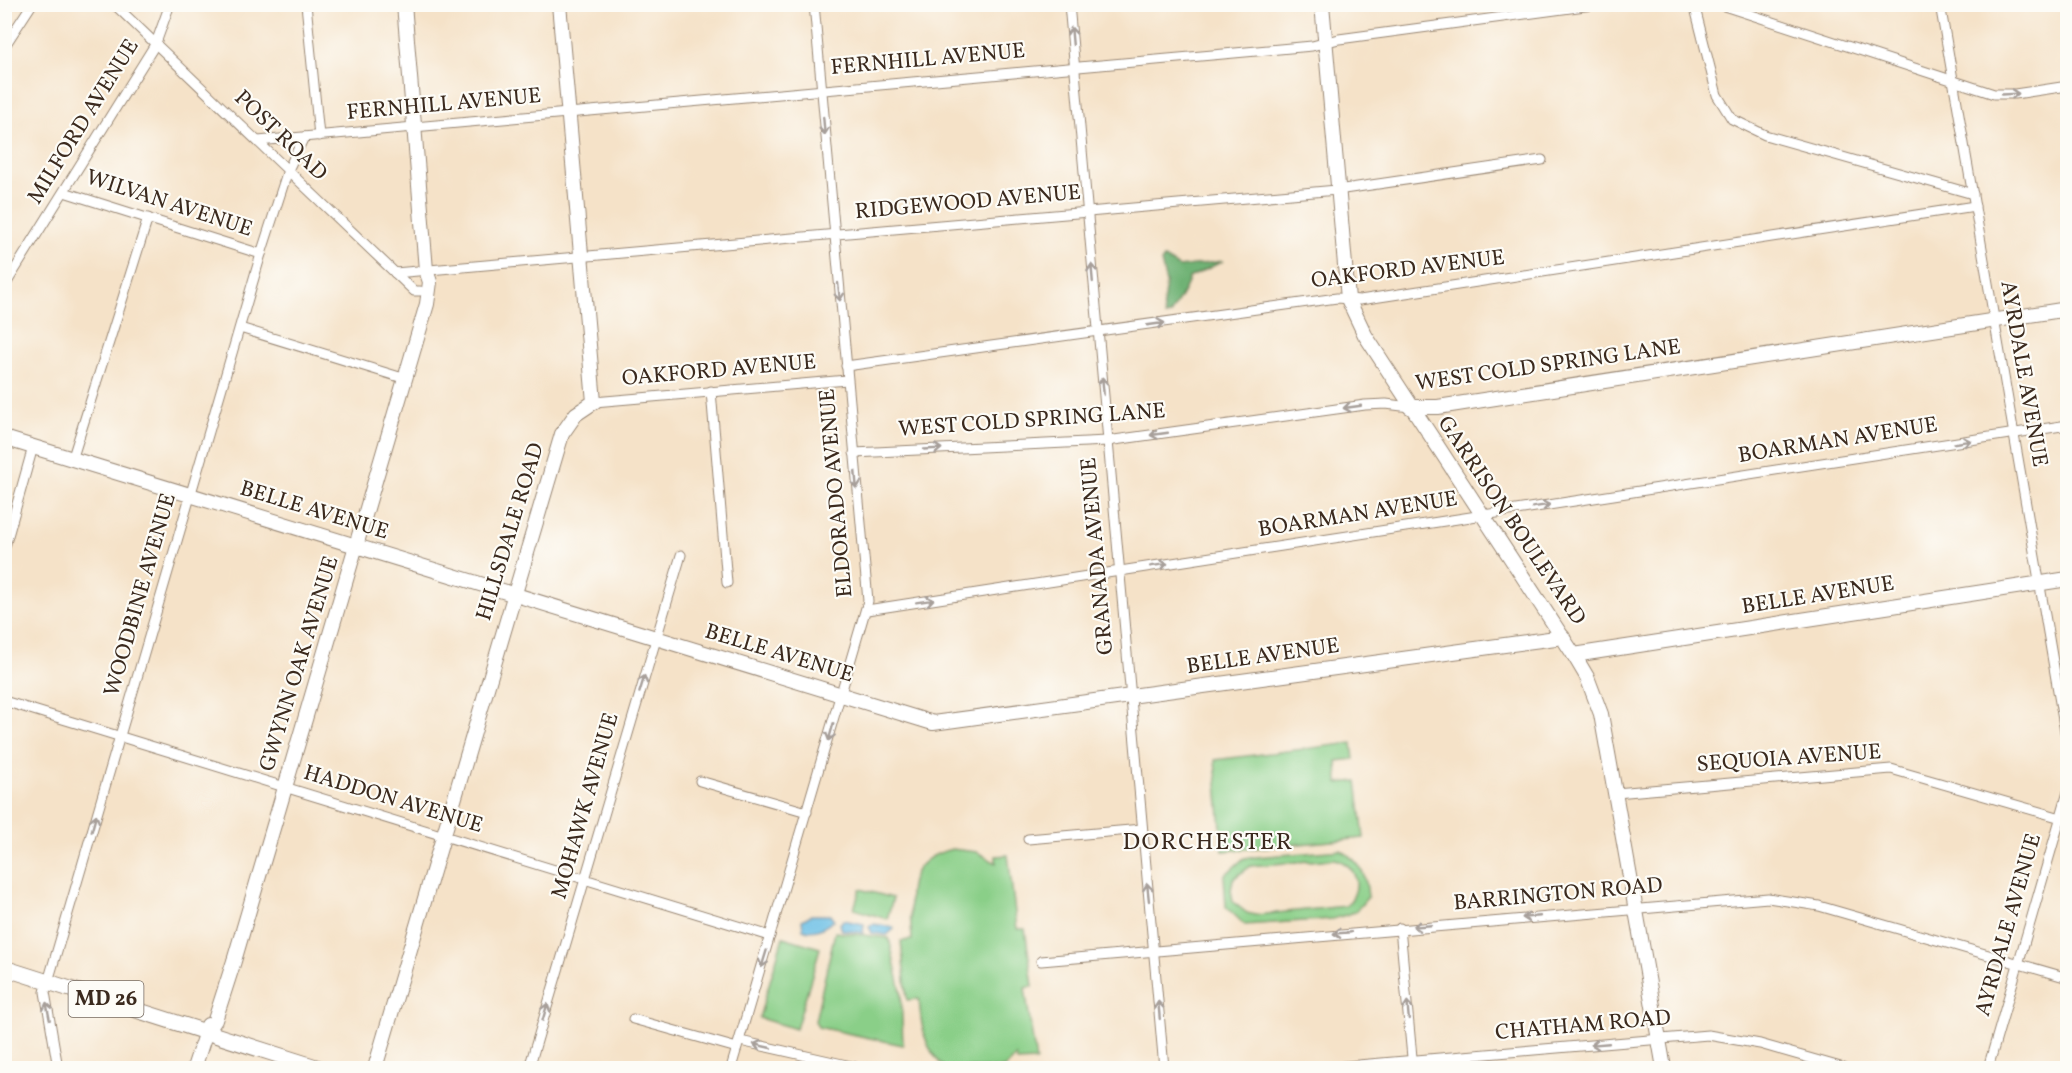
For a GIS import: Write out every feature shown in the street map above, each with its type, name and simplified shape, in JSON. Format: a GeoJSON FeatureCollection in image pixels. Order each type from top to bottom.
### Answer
{"type":"FeatureCollection","features":[{"type":"Feature","properties":{"kind":"main road","name":"MD 26"},"geometry":{"type":"LineString","coordinates":[[4,968],[319,1068]]}},
{"type":"Feature","properties":{"kind":"street"},"geometry":{"type":"LineString","coordinates":[[4,48],[32,4]]}},
{"type":"Feature","properties":{"kind":"street"},"geometry":{"type":"LineString","coordinates":[[116,6],[144,4]]}},
{"type":"Feature","properties":{"kind":"street","name":"MILFORD AVENUE"},"geometry":{"type":"LineString","coordinates":[[4,287],[156,43],[170,4]]}},
{"type":"Feature","properties":{"kind":"street"},"geometry":{"type":"LineString","coordinates":[[306,4],[319,136]]}},
{"type":"Feature","properties":{"kind":"street","name":"GWYNN OAK AVENUE"},"geometry":{"type":"LineString","coordinates":[[194,1068],[224,994],[281,786],[402,378],[427,304],[430,282],[426,270],[404,4]]}},
{"type":"Feature","properties":{"kind":"street"},"geometry":{"type":"LineString","coordinates":[[559,4],[594,402]]}},
{"type":"Feature","properties":{"kind":"street","name":"ELDORADO AVENUE"},"geometry":{"type":"LineString","coordinates":[[731,1068],[867,610],[814,4]]}},
{"type":"Feature","properties":{"kind":"street","name":"GRANADA AVENUE"},"geometry":{"type":"LineString","coordinates":[[1069,4],[1164,1068]]}},
{"type":"Feature","properties":{"kind":"street","name":"GARRISON BOULEVARD"},"geometry":{"type":"LineString","coordinates":[[1322,4],[1348,299],[1361,328],[1410,407],[1574,654],[1598,702],[1664,1068]]}},
{"type":"Feature","properties":{"kind":"street","name":"FERNHILL AVENUE"},"geometry":{"type":"LineString","coordinates":[[258,141],[1312,46],[1600,4]]}},
{"type":"Feature","properties":{"kind":"street"},"geometry":{"type":"LineString","coordinates":[[1694,4],[1716,95],[1732,119],[1752,130],[1973,194]]}},
{"type":"Feature","properties":{"kind":"street"},"geometry":{"type":"LineString","coordinates":[[1718,4],[1954,83],[2004,95],[2067,86]]}},
{"type":"Feature","properties":{"kind":"street","name":"AYRDALE AVENUE"},"geometry":{"type":"LineString","coordinates":[[1940,4],[2039,583],[2065,717],[2067,749]]}},
{"type":"Feature","properties":{"kind":"street","name":"POST ROAD"},"geometry":{"type":"LineString","coordinates":[[116,6],[414,291],[420,291]]}},
{"type":"Feature","properties":{"kind":"street","name":"WOODBINE AVENUE"},"geometry":{"type":"LineString","coordinates":[[58,1068],[45,996],[48,981],[261,254],[288,170],[304,137]]}},
{"type":"Feature","properties":{"kind":"street","name":"RIDGEWOOD AVENUE"},"geometry":{"type":"LineString","coordinates":[[395,273],[1337,190],[1542,160]]}},
{"type":"Feature","properties":{"kind":"street","name":"WILVAN AVENUE"},"geometry":{"type":"LineString","coordinates":[[64,192],[261,254]]}},
{"type":"Feature","properties":{"kind":"street","name":"OAKFORD AVENUE"},"geometry":{"type":"LineString","coordinates":[[846,366],[1327,299],[1348,299],[1520,276],[1975,206]]}},
{"type":"Feature","properties":{"kind":"street"},"geometry":{"type":"LineString","coordinates":[[72,460],[148,218]]}},
{"type":"Feature","properties":{"kind":"street","name":"GWYNN OAK AVENUE"},"geometry":{"type":"LineString","coordinates":[[402,378],[426,270]]}},
{"type":"Feature","properties":{"kind":"street","name":"WEST COLD SPRING LANE"},"geometry":{"type":"LineString","coordinates":[[854,453],[1107,441],[1365,405],[1438,407],[2067,309]]}},
{"type":"Feature","properties":{"kind":"street"},"geometry":{"type":"LineString","coordinates":[[240,328],[402,378]]}},
{"type":"Feature","properties":{"kind":"street","name":"OAKFORD AVENUE"},"geometry":{"type":"LineString","coordinates":[[594,402],[847,380]]}},
{"type":"Feature","properties":{"kind":"street"},"geometry":{"type":"LineString","coordinates":[[711,391],[728,583]]}},
{"type":"Feature","properties":{"kind":"street","name":"HILLSDALE ROAD"},"geometry":{"type":"LineString","coordinates":[[375,1068],[562,434],[576,414],[594,402]]}},
{"type":"Feature","properties":{"kind":"street","name":"BOARMAN AVENUE"},"geometry":{"type":"LineString","coordinates":[[867,610],[2067,425]]}},
{"type":"Feature","properties":{"kind":"street","name":"BELLE AVENUE"},"geometry":{"type":"LineString","coordinates":[[4,438],[933,723],[1563,637]]}},
{"type":"Feature","properties":{"kind":"street"},"geometry":{"type":"LineString","coordinates":[[4,550],[33,447]]}},
{"type":"Feature","properties":{"kind":"street","name":"MOHAWK AVENUE"},"geometry":{"type":"LineString","coordinates":[[529,1068],[681,555]]}},
{"type":"Feature","properties":{"kind":"street","name":"BELLE AVENUE"},"geometry":{"type":"LineString","coordinates":[[1574,654],[2067,579]]}},
{"type":"Feature","properties":{"kind":"street","name":"HADDON AVENUE"},"geometry":{"type":"LineString","coordinates":[[4,701],[770,936]]}},
{"type":"Feature","properties":{"kind":"street","name":"SEQUOIA AVENUE"},"geometry":{"type":"LineString","coordinates":[[1616,793],[1884,769],[2064,819]]}},
{"type":"Feature","properties":{"kind":"street"},"geometry":{"type":"LineString","coordinates":[[700,781],[807,812]]}},
{"type":"Feature","properties":{"kind":"street","name":"AYRDALE AVENUE"},"geometry":{"type":"LineString","coordinates":[[1988,1068],[2018,963],[2064,819],[2067,792]]}},
{"type":"Feature","properties":{"kind":"street"},"geometry":{"type":"LineString","coordinates":[[1028,839],[1142,829]]}},
{"type":"Feature","properties":{"kind":"street","name":"BARRINGTON ROAD"},"geometry":{"type":"LineString","coordinates":[[1041,961],[1748,897],[1784,899],[1819,906],[2067,978]]}},
{"type":"Feature","properties":{"kind":"street"},"geometry":{"type":"LineString","coordinates":[[1400,928],[1413,1064]]}},
{"type":"Feature","properties":{"kind":"street"},"geometry":{"type":"LineString","coordinates":[[633,1019],[738,1044],[860,1068]]}},
{"type":"Feature","properties":{"kind":"street","name":"CHATHAM ROAD"},"geometry":{"type":"LineString","coordinates":[[1323,1068],[1413,1064],[1708,1035],[1739,1039],[1844,1068]]}},
{"type":"Feature","properties":{"kind":"green space"},"geometry":{"type":"Polygon","coordinates":[[[1164,258],[1179,267],[1223,261],[1189,278],[1170,315],[1165,316],[1163,304],[1166,283],[1161,262],[1164,258]]]}},
{"type":"Feature","properties":{"kind":"green space"},"geometry":{"type":"Polygon","coordinates":[[[1352,743],[1354,759],[1337,761],[1338,783],[1357,781],[1364,838],[1223,851],[1215,760],[1352,743]]]}},
{"type":"Feature","properties":{"kind":"green space"},"geometry":{"type":"Polygon","coordinates":[[[952,849],[977,852],[996,863],[996,856],[1008,855],[1017,929],[1025,929],[1033,986],[1025,988],[1036,1061],[1017,1062],[1016,1056],[1004,1068],[945,1068],[928,1045],[919,999],[907,1000],[901,941],[912,940],[911,884],[923,863],[935,855],[952,849]]]}},
{"type":"Feature","properties":{"kind":"green space"},"geometry":{"type":"Polygon","coordinates":[[[1341,850],[1361,869],[1366,881],[1368,897],[1355,912],[1333,919],[1245,925],[1226,907],[1224,876],[1244,858],[1341,850]],[[1334,859],[1251,866],[1233,879],[1231,890],[1233,902],[1247,913],[1256,915],[1346,906],[1355,892],[1356,885],[1353,872],[1342,862],[1334,859]]]}},
{"type":"Feature","properties":{"kind":"green space"},"geometry":{"type":"Polygon","coordinates":[[[860,889],[893,898],[887,919],[854,909],[860,889]]]}},
{"type":"Feature","properties":{"kind":"green space"},"geometry":{"type":"Polygon","coordinates":[[[835,932],[889,938],[901,992],[903,1045],[818,1027],[815,1021],[835,932]]]}},
{"type":"Feature","properties":{"kind":"green space"},"geometry":{"type":"Polygon","coordinates":[[[783,937],[820,948],[796,1029],[759,1018],[783,937]]]}},
{"type":"Feature","properties":{"kind":"water"},"geometry":{"type":"Polygon","coordinates":[[[811,915],[831,915],[834,920],[816,930],[803,929],[802,920],[811,915]]]}},
{"type":"Feature","properties":{"kind":"water"},"geometry":{"type":"Polygon","coordinates":[[[843,920],[864,924],[863,933],[842,930],[840,924],[843,920]]]}},
{"type":"Feature","properties":{"kind":"water"},"geometry":{"type":"Polygon","coordinates":[[[873,924],[894,929],[887,935],[872,933],[869,927],[873,924]]]}},
{"type":"Feature","properties":{"kind":"district","name":"DORCHESTER"},"geometry":{"type":"Point","coordinates":[1208,843]}}]}
